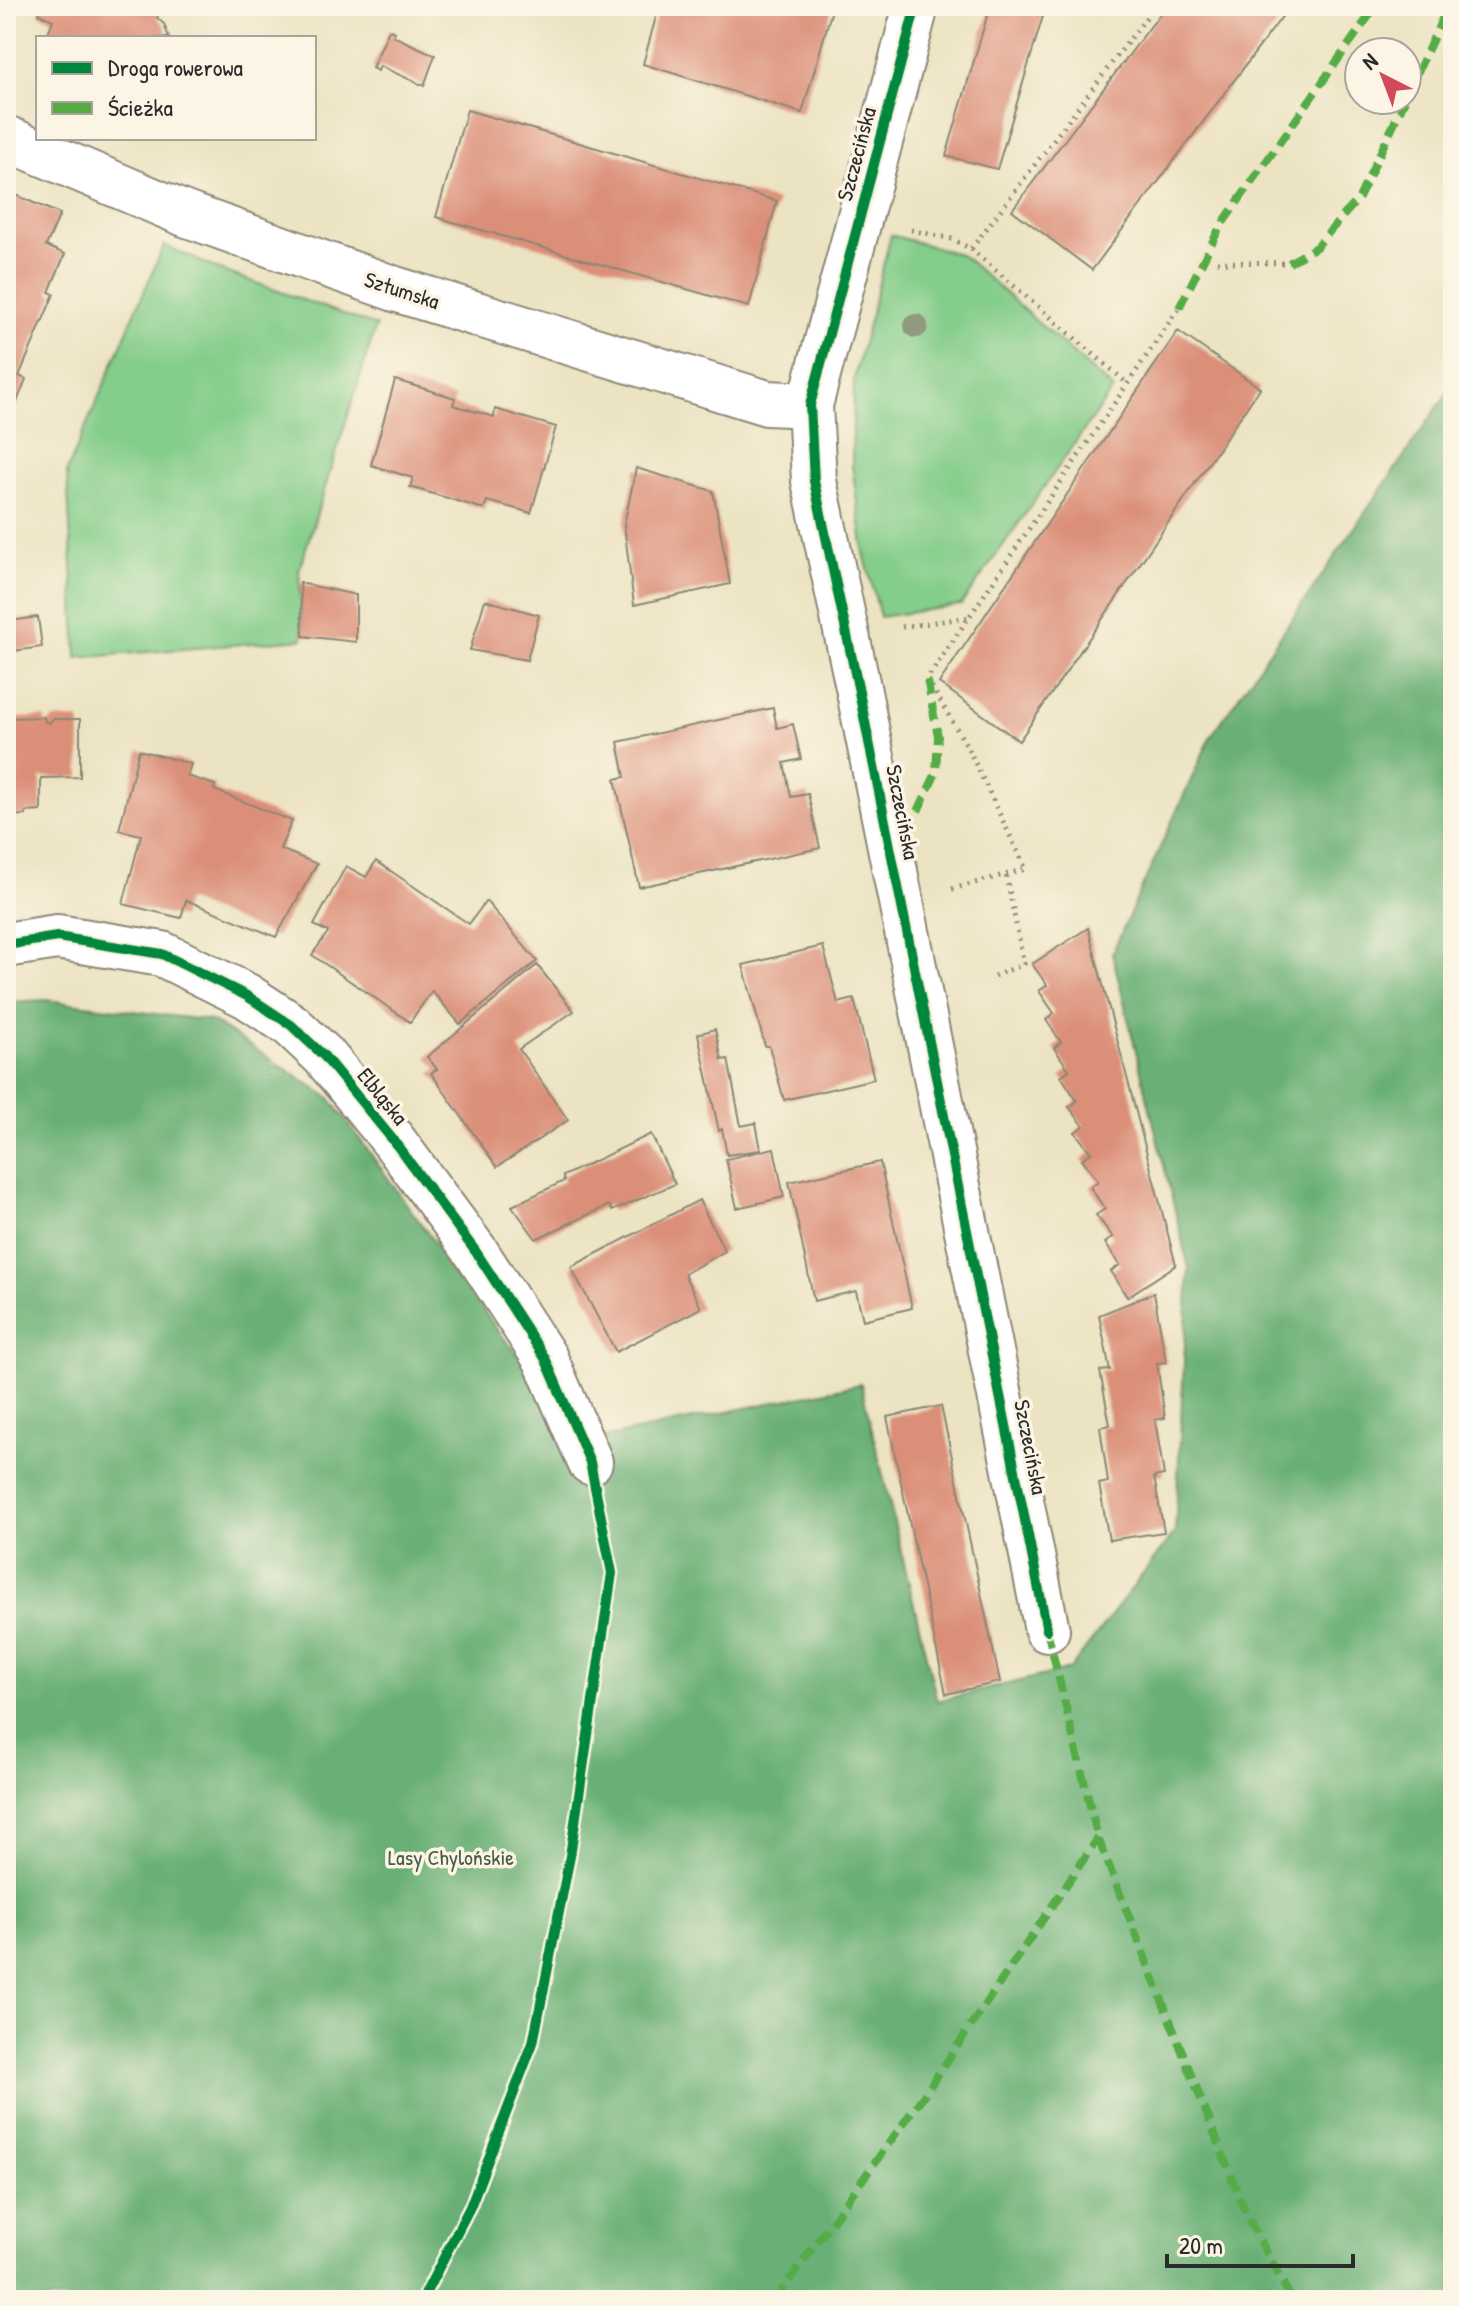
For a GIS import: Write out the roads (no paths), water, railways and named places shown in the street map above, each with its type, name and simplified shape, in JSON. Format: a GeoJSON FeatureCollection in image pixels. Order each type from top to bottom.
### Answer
{"type":"FeatureCollection","features":[{"type":"Feature","properties":{"kind":"street","name":"Szczecińska"},"geometry":{"type":"LineString","coordinates":[[916,6],[810,405],[814,481],[1047,1630]]}},
{"type":"Feature","properties":{"kind":"street","name":"Sztumska"},"geometry":{"type":"LineString","coordinates":[[6,138],[185,214],[395,289],[767,403],[810,405]]}},
{"type":"Feature","properties":{"kind":"street","name":"Elbląska"},"geometry":{"type":"LineString","coordinates":[[6,945],[57,937],[162,954],[247,996],[291,1025],[324,1056],[393,1140],[476,1252],[545,1358],[590,1462]]}},
{"type":"Feature","properties":{"kind":"park label","name":"Lasy Chylońskie"},"geometry":{"type":"Point","coordinates":[451,1857]}}]}
